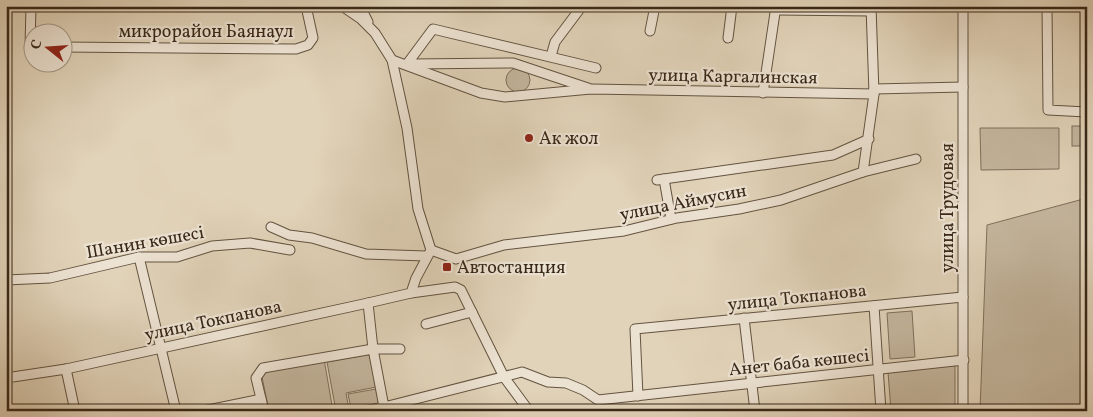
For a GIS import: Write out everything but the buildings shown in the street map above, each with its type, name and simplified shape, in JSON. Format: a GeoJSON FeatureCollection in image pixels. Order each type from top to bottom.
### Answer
{"type":"FeatureCollection","features":[{"type":"Feature","properties":{"kind":"street"},"geometry":{"type":"LineString","coordinates":[[31,6],[31,22]]}},
{"type":"Feature","properties":{"kind":"street","name":"микрорайон Баянаул"},"geometry":{"type":"LineString","coordinates":[[72,47],[296,49],[308,45],[313,38],[306,6]]}},
{"type":"Feature","properties":{"kind":"street"},"geometry":{"type":"LineString","coordinates":[[342,6],[361,18],[375,33]]}},
{"type":"Feature","properties":{"kind":"street"},"geometry":{"type":"LineString","coordinates":[[360,6],[392,60],[407,128],[418,209],[428,253],[411,294]]}},
{"type":"Feature","properties":{"kind":"street"},"geometry":{"type":"LineString","coordinates":[[551,56],[555,42],[582,6]]}},
{"type":"Feature","properties":{"kind":"street"},"geometry":{"type":"LineString","coordinates":[[650,31],[655,6]]}},
{"type":"Feature","properties":{"kind":"street"},"geometry":{"type":"LineString","coordinates":[[728,38],[732,6]]}},
{"type":"Feature","properties":{"kind":"street","name":"улица Трудовая"},"geometry":{"type":"LineString","coordinates":[[963,6],[963,411]]}},
{"type":"Feature","properties":{"kind":"street"},"geometry":{"type":"LineString","coordinates":[[1047,6],[1048,110],[1087,112]]}},
{"type":"Feature","properties":{"kind":"street"},"geometry":{"type":"LineString","coordinates":[[763,93],[776,8],[871,9],[874,92],[863,172]]}},
{"type":"Feature","properties":{"kind":"street"},"geometry":{"type":"LineString","coordinates":[[407,64],[432,29],[596,68]]}},
{"type":"Feature","properties":{"kind":"street"},"geometry":{"type":"LineString","coordinates":[[392,60],[407,64],[433,77],[481,93],[505,97],[591,89]]}},
{"type":"Feature","properties":{"kind":"street"},"geometry":{"type":"LineString","coordinates":[[407,64],[513,63],[591,89]]}},
{"type":"Feature","properties":{"kind":"street","name":"улица Каргалинская"},"geometry":{"type":"LineString","coordinates":[[591,89],[763,93],[874,92],[963,87]]}},
{"type":"Feature","properties":{"kind":"street"},"geometry":{"type":"LineString","coordinates":[[670,220],[660,179],[833,155],[869,139]]}},
{"type":"Feature","properties":{"kind":"street","name":"улица Аймусин"},"geometry":{"type":"LineString","coordinates":[[271,227],[289,235],[312,238],[366,254],[428,253],[456,259],[504,245],[624,230],[670,220],[740,209],[781,200],[863,172],[916,159]]}},
{"type":"Feature","properties":{"kind":"street","name":"Шанин көшесі"},"geometry":{"type":"LineString","coordinates":[[6,280],[50,278],[139,257],[177,257],[207,247],[250,243],[290,250]]}},
{"type":"Feature","properties":{"kind":"street"},"geometry":{"type":"LineString","coordinates":[[139,257],[176,411]]}},
{"type":"Feature","properties":{"kind":"street","name":"улица Токпанова"},"geometry":{"type":"LineString","coordinates":[[6,378],[66,369],[368,306],[411,294],[458,288],[472,312]]}},
{"type":"Feature","properties":{"kind":"street","name":"улица Токпанова"},"geometry":{"type":"LineString","coordinates":[[638,396],[635,329],[963,297]]}},
{"type":"Feature","properties":{"kind":"street"},"geometry":{"type":"LineString","coordinates":[[368,306],[373,350],[384,404]]}},
{"type":"Feature","properties":{"kind":"street"},"geometry":{"type":"LineString","coordinates":[[874,306],[881,411]]}},
{"type":"Feature","properties":{"kind":"street"},"geometry":{"type":"LineString","coordinates":[[426,324],[472,312],[504,377],[529,411]]}},
{"type":"Feature","properties":{"kind":"street"},"geometry":{"type":"LineString","coordinates":[[744,318],[755,411]]}},
{"type":"Feature","properties":{"kind":"street"},"geometry":{"type":"LineString","coordinates":[[263,406],[256,378],[263,368],[373,350],[400,349]]}},
{"type":"Feature","properties":{"kind":"street","name":"Анет баба көшесі"},"geometry":{"type":"LineString","coordinates":[[366,411],[384,404],[522,372],[548,382],[566,383],[598,400],[964,360]]}},
{"type":"Feature","properties":{"kind":"street"},"geometry":{"type":"LineString","coordinates":[[66,369],[75,411]]}},
{"type":"Feature","properties":{"kind":"street"},"geometry":{"type":"LineString","coordinates":[[203,411],[263,406]]}},
{"type":"Feature","properties":{"kind":"street"},"geometry":{"type":"LineString","coordinates":[[245,411],[263,406]]}},
{"type":"Feature","properties":{"kind":"shaded area"},"geometry":{"type":"Polygon","coordinates":[[[518,68],[527,71],[530,80],[527,89],[518,92],[509,89],[506,80],[509,71],[518,68]]]}},
{"type":"Feature","properties":{"kind":"shaded area"},"geometry":{"type":"Polygon","coordinates":[[[1072,126],[1087,126],[1087,146],[1072,146],[1072,126]]]}},
{"type":"Feature","properties":{"kind":"shaded area"},"geometry":{"type":"Polygon","coordinates":[[[980,128],[1059,128],[1059,169],[981,170],[980,128]]]}},
{"type":"Feature","properties":{"kind":"shaded area"},"geometry":{"type":"Polygon","coordinates":[[[1087,198],[1087,411],[980,411],[987,225],[1087,198]]]}},
{"type":"Feature","properties":{"kind":"shaded area"},"geometry":{"type":"Polygon","coordinates":[[[912,311],[915,357],[890,359],[887,313],[912,311]]]}},
{"type":"Feature","properties":{"kind":"shaded area"},"geometry":{"type":"Polygon","coordinates":[[[370,355],[376,387],[346,393],[349,410],[336,411],[327,362],[370,355]]]}},
{"type":"Feature","properties":{"kind":"shaded area"},"geometry":{"type":"Polygon","coordinates":[[[324,359],[333,411],[269,411],[262,377],[268,368],[324,359]]]}},
{"type":"Feature","properties":{"kind":"shaded area"},"geometry":{"type":"Polygon","coordinates":[[[955,365],[955,411],[891,411],[888,372],[955,365]]]}},
{"type":"Feature","properties":{"kind":"shaded area"},"geometry":{"type":"Polygon","coordinates":[[[376,389],[379,403],[351,408],[348,394],[376,389]]]}},
{"type":"Feature","properties":{"kind":"place","name":"Ак жол"},"geometry":{"type":"Point","coordinates":[529,138]}},
{"type":"Feature","properties":{"kind":"place","name":"Автостанция"},"geometry":{"type":"Point","coordinates":[447,267]}}]}
